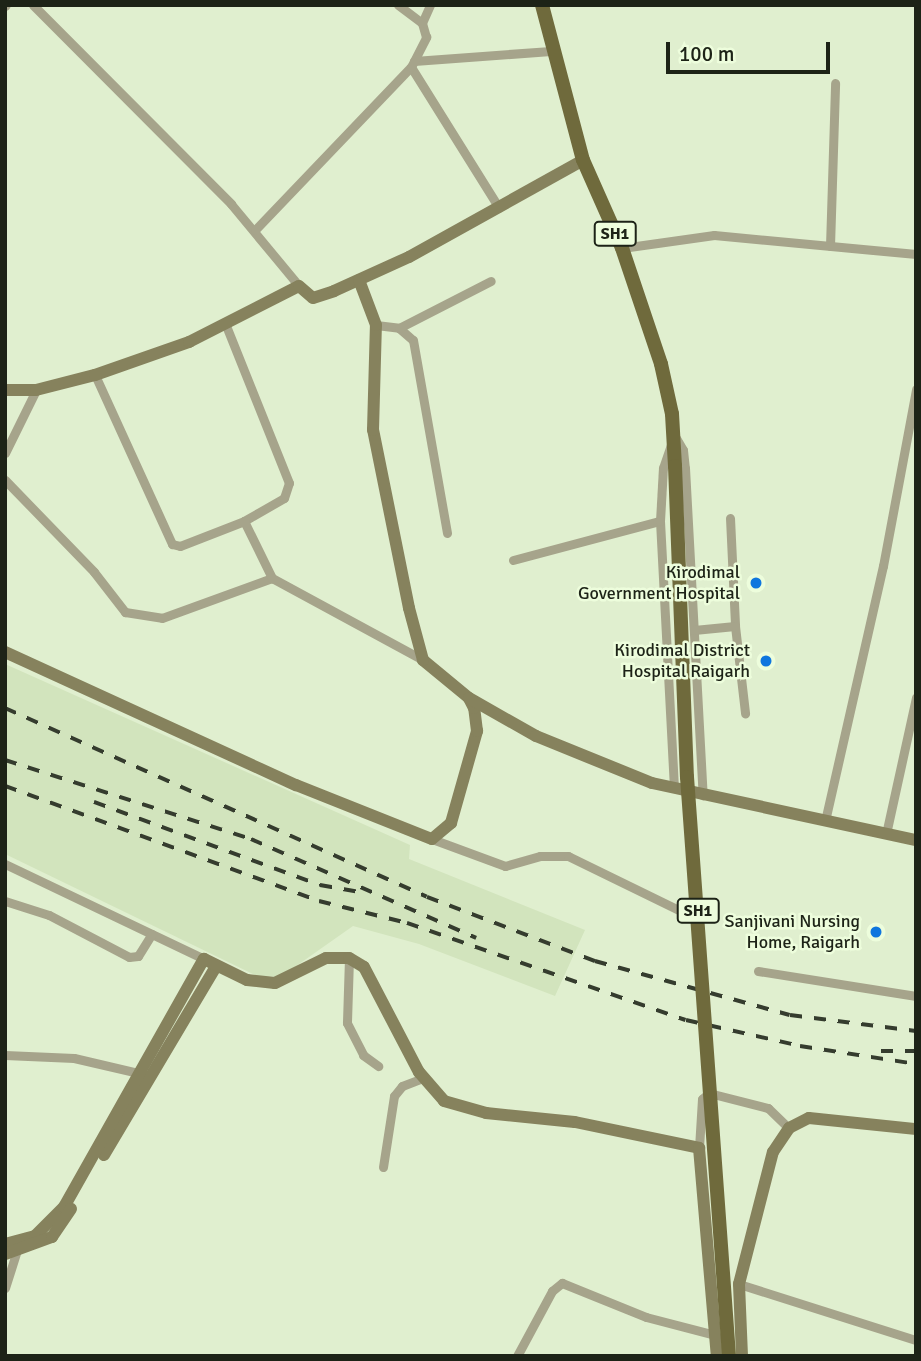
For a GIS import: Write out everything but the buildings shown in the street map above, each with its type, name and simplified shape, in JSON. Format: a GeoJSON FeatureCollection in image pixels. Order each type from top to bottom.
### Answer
{"type":"FeatureCollection","features":[{"type":"Feature","properties":{"kind":"main road","name":"SH1"},"geometry":{"type":"LineString","coordinates":[[542,5],[551,51],[583,160],[621,248],[661,364],[675,436],[687,777],[729,1356]]}},
{"type":"Feature","properties":{"kind":"street"},"geometry":{"type":"LineString","coordinates":[[33,5],[255,230],[299,286],[313,299],[359,280],[499,208],[583,160]]}},
{"type":"Feature","properties":{"kind":"street"},"geometry":{"type":"LineString","coordinates":[[255,230],[412,64],[426,37],[422,23],[398,5]]}},
{"type":"Feature","properties":{"kind":"street"},"geometry":{"type":"LineString","coordinates":[[422,23],[430,5]]}},
{"type":"Feature","properties":{"kind":"street"},"geometry":{"type":"LineString","coordinates":[[412,64],[551,51]]}},
{"type":"Feature","properties":{"kind":"street"},"geometry":{"type":"LineString","coordinates":[[412,64],[499,208]]}},
{"type":"Feature","properties":{"kind":"street"},"geometry":{"type":"LineString","coordinates":[[831,246],[835,83]]}},
{"type":"Feature","properties":{"kind":"street"},"geometry":{"type":"LineString","coordinates":[[621,248],[714,235],[916,254]]}},
{"type":"Feature","properties":{"kind":"street"},"geometry":{"type":"LineString","coordinates":[[359,280],[376,325],[373,430],[423,660]]}},
{"type":"Feature","properties":{"kind":"street"},"geometry":{"type":"LineString","coordinates":[[399,328],[491,281]]}},
{"type":"Feature","properties":{"kind":"street"},"geometry":{"type":"LineString","coordinates":[[5,390],[36,390],[95,375],[189,342],[299,286]]}},
{"type":"Feature","properties":{"kind":"street"},"geometry":{"type":"LineString","coordinates":[[95,375],[172,544],[180,546],[244,521],[284,498],[289,483],[225,323]]}},
{"type":"Feature","properties":{"kind":"street"},"geometry":{"type":"LineString","coordinates":[[376,325],[399,328],[413,340],[447,533]]}},
{"type":"Feature","properties":{"kind":"street"},"geometry":{"type":"LineString","coordinates":[[824,821],[883,566],[916,389]]}},
{"type":"Feature","properties":{"kind":"street"},"geometry":{"type":"LineString","coordinates":[[5,453],[36,390]]}},
{"type":"Feature","properties":{"kind":"street"},"geometry":{"type":"LineString","coordinates":[[674,788],[660,521],[663,468],[675,436]]}},
{"type":"Feature","properties":{"kind":"street"},"geometry":{"type":"LineString","coordinates":[[675,436],[683,450],[685,468],[704,796]]}},
{"type":"Feature","properties":{"kind":"street"},"geometry":{"type":"LineString","coordinates":[[5,480],[94,572],[125,612],[162,618],[272,578]]}},
{"type":"Feature","properties":{"kind":"street"},"geometry":{"type":"LineString","coordinates":[[730,517],[735,626],[746,712]]}},
{"type":"Feature","properties":{"kind":"street"},"geometry":{"type":"LineString","coordinates":[[244,521],[272,578],[423,660],[469,698],[536,736],[674,788],[916,840]]}},
{"type":"Feature","properties":{"kind":"street"},"geometry":{"type":"LineString","coordinates":[[513,560],[660,521]]}},
{"type":"Feature","properties":{"kind":"street"},"geometry":{"type":"LineString","coordinates":[[694,630],[735,626]]}},
{"type":"Feature","properties":{"kind":"street"},"geometry":{"type":"LineString","coordinates":[[5,652],[296,785],[432,839],[505,866],[540,856],[568,856],[681,911]]}},
{"type":"Feature","properties":{"kind":"street"},"geometry":{"type":"LineString","coordinates":[[886,834],[916,697]]}},
{"type":"Feature","properties":{"kind":"street"},"geometry":{"type":"LineString","coordinates":[[432,839],[451,822],[463,790],[477,731],[469,698]]}},
{"type":"Feature","properties":{"kind":"street"},"geometry":{"type":"LineString","coordinates":[[5,864],[247,979],[275,983],[326,958],[349,958],[364,967],[423,1078],[434,1093],[459,1107],[575,1122],[699,1149]]}},
{"type":"Feature","properties":{"kind":"street"},"geometry":{"type":"LineString","coordinates":[[5,901],[50,915],[129,957],[138,956],[152,934]]}},
{"type":"Feature","properties":{"kind":"street"},"geometry":{"type":"LineString","coordinates":[[349,958],[347,1023],[363,1055],[378,1066]]}},
{"type":"Feature","properties":{"kind":"street"},"geometry":{"type":"LineString","coordinates":[[11,1248],[35,1237],[64,1207],[210,962]]}},
{"type":"Feature","properties":{"kind":"street"},"geometry":{"type":"LineString","coordinates":[[11,1248],[52,1237],[62,1223],[210,962]]}},
{"type":"Feature","properties":{"kind":"street"},"geometry":{"type":"LineString","coordinates":[[758,971],[916,996]]}},
{"type":"Feature","properties":{"kind":"street"},"geometry":{"type":"LineString","coordinates":[[5,1055],[74,1059],[142,1074]]}},
{"type":"Feature","properties":{"kind":"street"},"geometry":{"type":"LineString","coordinates":[[383,1167],[394,1096],[402,1086],[423,1078]]}},
{"type":"Feature","properties":{"kind":"street"},"geometry":{"type":"LineString","coordinates":[[717,1356],[699,1149],[702,1099],[709,1093],[768,1108],[789,1129]]}},
{"type":"Feature","properties":{"kind":"street"},"geometry":{"type":"LineString","coordinates":[[742,1356],[738,1284],[773,1152],[789,1129],[809,1118],[916,1129]]}},
{"type":"Feature","properties":{"kind":"street"},"geometry":{"type":"LineString","coordinates":[[5,1288],[11,1248]]}},
{"type":"Feature","properties":{"kind":"street"},"geometry":{"type":"LineString","coordinates":[[517,1356],[552,1291],[562,1283],[646,1317],[715,1335]]}},
{"type":"Feature","properties":{"kind":"street"},"geometry":{"type":"LineString","coordinates":[[738,1284],[916,1340]]}},
{"type":"Feature","properties":{"kind":"shaded area"},"geometry":{"type":"Polygon","coordinates":[[[5,664],[410,845],[409,859],[585,930],[555,996],[419,944],[353,926],[282,976],[259,977],[5,854],[5,664]]]}},
{"type":"Feature","properties":{"kind":"railway"},"geometry":{"type":"LineString","coordinates":[[5,708],[427,897],[595,961],[790,1015],[916,1031]]}},
{"type":"Feature","properties":{"kind":"railway"},"geometry":{"type":"LineString","coordinates":[[5,760],[251,839],[476,938]]}},
{"type":"Feature","properties":{"kind":"railway"},"geometry":{"type":"LineString","coordinates":[[5,786],[319,901],[407,923],[686,1020],[800,1046],[916,1064]]}},
{"type":"Feature","properties":{"kind":"railway"},"geometry":{"type":"LineString","coordinates":[[94,802],[320,885],[365,893]]}},
{"type":"Feature","properties":{"kind":"railway"},"geometry":{"type":"LineString","coordinates":[[881,1051],[916,1051]]}},
{"type":"Feature","properties":{"kind":"place","name":"Kirodimal Government Hospital"},"geometry":{"type":"Point","coordinates":[756,583]}},
{"type":"Feature","properties":{"kind":"place","name":"Kirodimal District Hospital Raigarh"},"geometry":{"type":"Point","coordinates":[766,661]}},
{"type":"Feature","properties":{"kind":"place","name":"Sanjivani Nursing Home, Raigarh"},"geometry":{"type":"Point","coordinates":[876,932]}}]}
